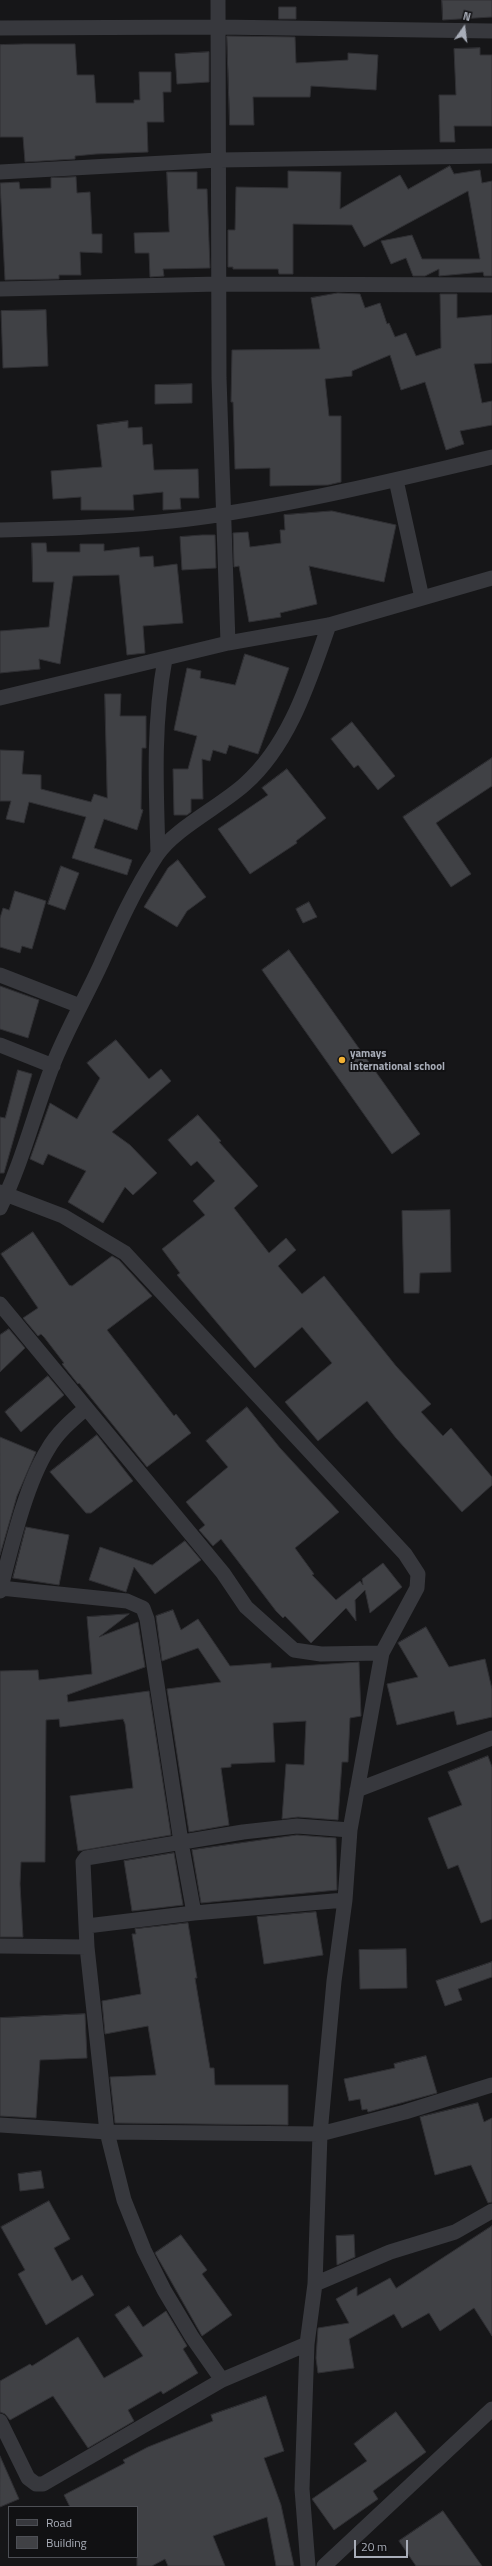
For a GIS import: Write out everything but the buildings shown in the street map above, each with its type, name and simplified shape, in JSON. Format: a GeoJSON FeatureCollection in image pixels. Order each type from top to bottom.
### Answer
{"type":"FeatureCollection","features":[{"type":"Feature","properties":{"kind":"street"},"geometry":{"type":"LineString","coordinates":[[218,0],[219,284],[223,514],[228,643]]}},
{"type":"Feature","properties":{"kind":"street"},"geometry":{"type":"LineString","coordinates":[[0,28],[218,27],[492,31]]}},
{"type":"Feature","properties":{"kind":"street"},"geometry":{"type":"LineString","coordinates":[[0,172],[218,160],[492,156]]}},
{"type":"Feature","properties":{"kind":"street"},"geometry":{"type":"LineString","coordinates":[[0,289],[219,284],[492,285]]}},
{"type":"Feature","properties":{"kind":"street"},"geometry":{"type":"LineString","coordinates":[[0,530],[87,527],[223,514],[396,480],[492,457]]}},
{"type":"Feature","properties":{"kind":"street"},"geometry":{"type":"LineString","coordinates":[[396,480],[422,598]]}},
{"type":"Feature","properties":{"kind":"street"},"geometry":{"type":"LineString","coordinates":[[0,698],[228,643],[328,625],[492,578]]}},
{"type":"Feature","properties":{"kind":"street"},"geometry":{"type":"LineString","coordinates":[[0,1208],[4,1192],[53,1066],[115,929],[158,852],[190,825],[245,785],[267,763],[282,740],[315,664],[328,625]]}},
{"type":"Feature","properties":{"kind":"street"},"geometry":{"type":"LineString","coordinates":[[158,852],[155,766],[157,710],[165,659]]}},
{"type":"Feature","properties":{"kind":"street"},"geometry":{"type":"LineString","coordinates":[[0,975],[80,1006]]}},
{"type":"Feature","properties":{"kind":"street"},"geometry":{"type":"LineString","coordinates":[[0,1045],[53,1066]]}},
{"type":"Feature","properties":{"kind":"street"},"geometry":{"type":"LineString","coordinates":[[4,1192],[63,1216],[125,1253],[405,1554],[418,1574],[417,1588],[382,1654],[350,1830],[345,1900],[334,1981],[320,2134],[315,2284],[307,2344],[302,2489],[308,2566]]}},
{"type":"Feature","properties":{"kind":"street"},"geometry":{"type":"LineString","coordinates":[[0,1304],[85,1409],[223,1573],[246,1607],[294,1650],[321,1654],[382,1654]]}},
{"type":"Feature","properties":{"kind":"street"},"geometry":{"type":"LineString","coordinates":[[85,1409],[68,1424],[47,1449],[35,1476],[11,1546],[0,1589],[127,1601],[143,1608],[147,1619],[181,1842],[194,1913]]}},
{"type":"Feature","properties":{"kind":"street"},"geometry":{"type":"LineString","coordinates":[[357,1790],[492,1738]]}},
{"type":"Feature","properties":{"kind":"street"},"geometry":{"type":"LineString","coordinates":[[222,2380],[192,2337],[144,2250],[124,2200],[107,2132],[87,1947],[87,1926],[82,1868],[84,1859],[181,1842],[297,1826],[350,1830]]}},
{"type":"Feature","properties":{"kind":"street"},"geometry":{"type":"LineString","coordinates":[[87,1926],[194,1913],[345,1900]]}},
{"type":"Feature","properties":{"kind":"street"},"geometry":{"type":"LineString","coordinates":[[0,1946],[87,1947]]}},
{"type":"Feature","properties":{"kind":"street"},"geometry":{"type":"LineString","coordinates":[[0,2126],[107,2132],[320,2134],[405,2112],[492,2085]]}},
{"type":"Feature","properties":{"kind":"street"},"geometry":{"type":"LineString","coordinates":[[315,2284],[390,2252],[455,2232],[492,2211]]}},
{"type":"Feature","properties":{"kind":"street"},"geometry":{"type":"LineString","coordinates":[[0,2421],[28,2478],[36,2484],[43,2484],[222,2380],[307,2344]]}},
{"type":"Feature","properties":{"kind":"street"},"geometry":{"type":"LineString","coordinates":[[324,2566],[492,2409]]}},
{"type":"Feature","properties":{"kind":"place","name":"yamays international school"},"geometry":{"type":"Point","coordinates":[342,1060]}}]}
